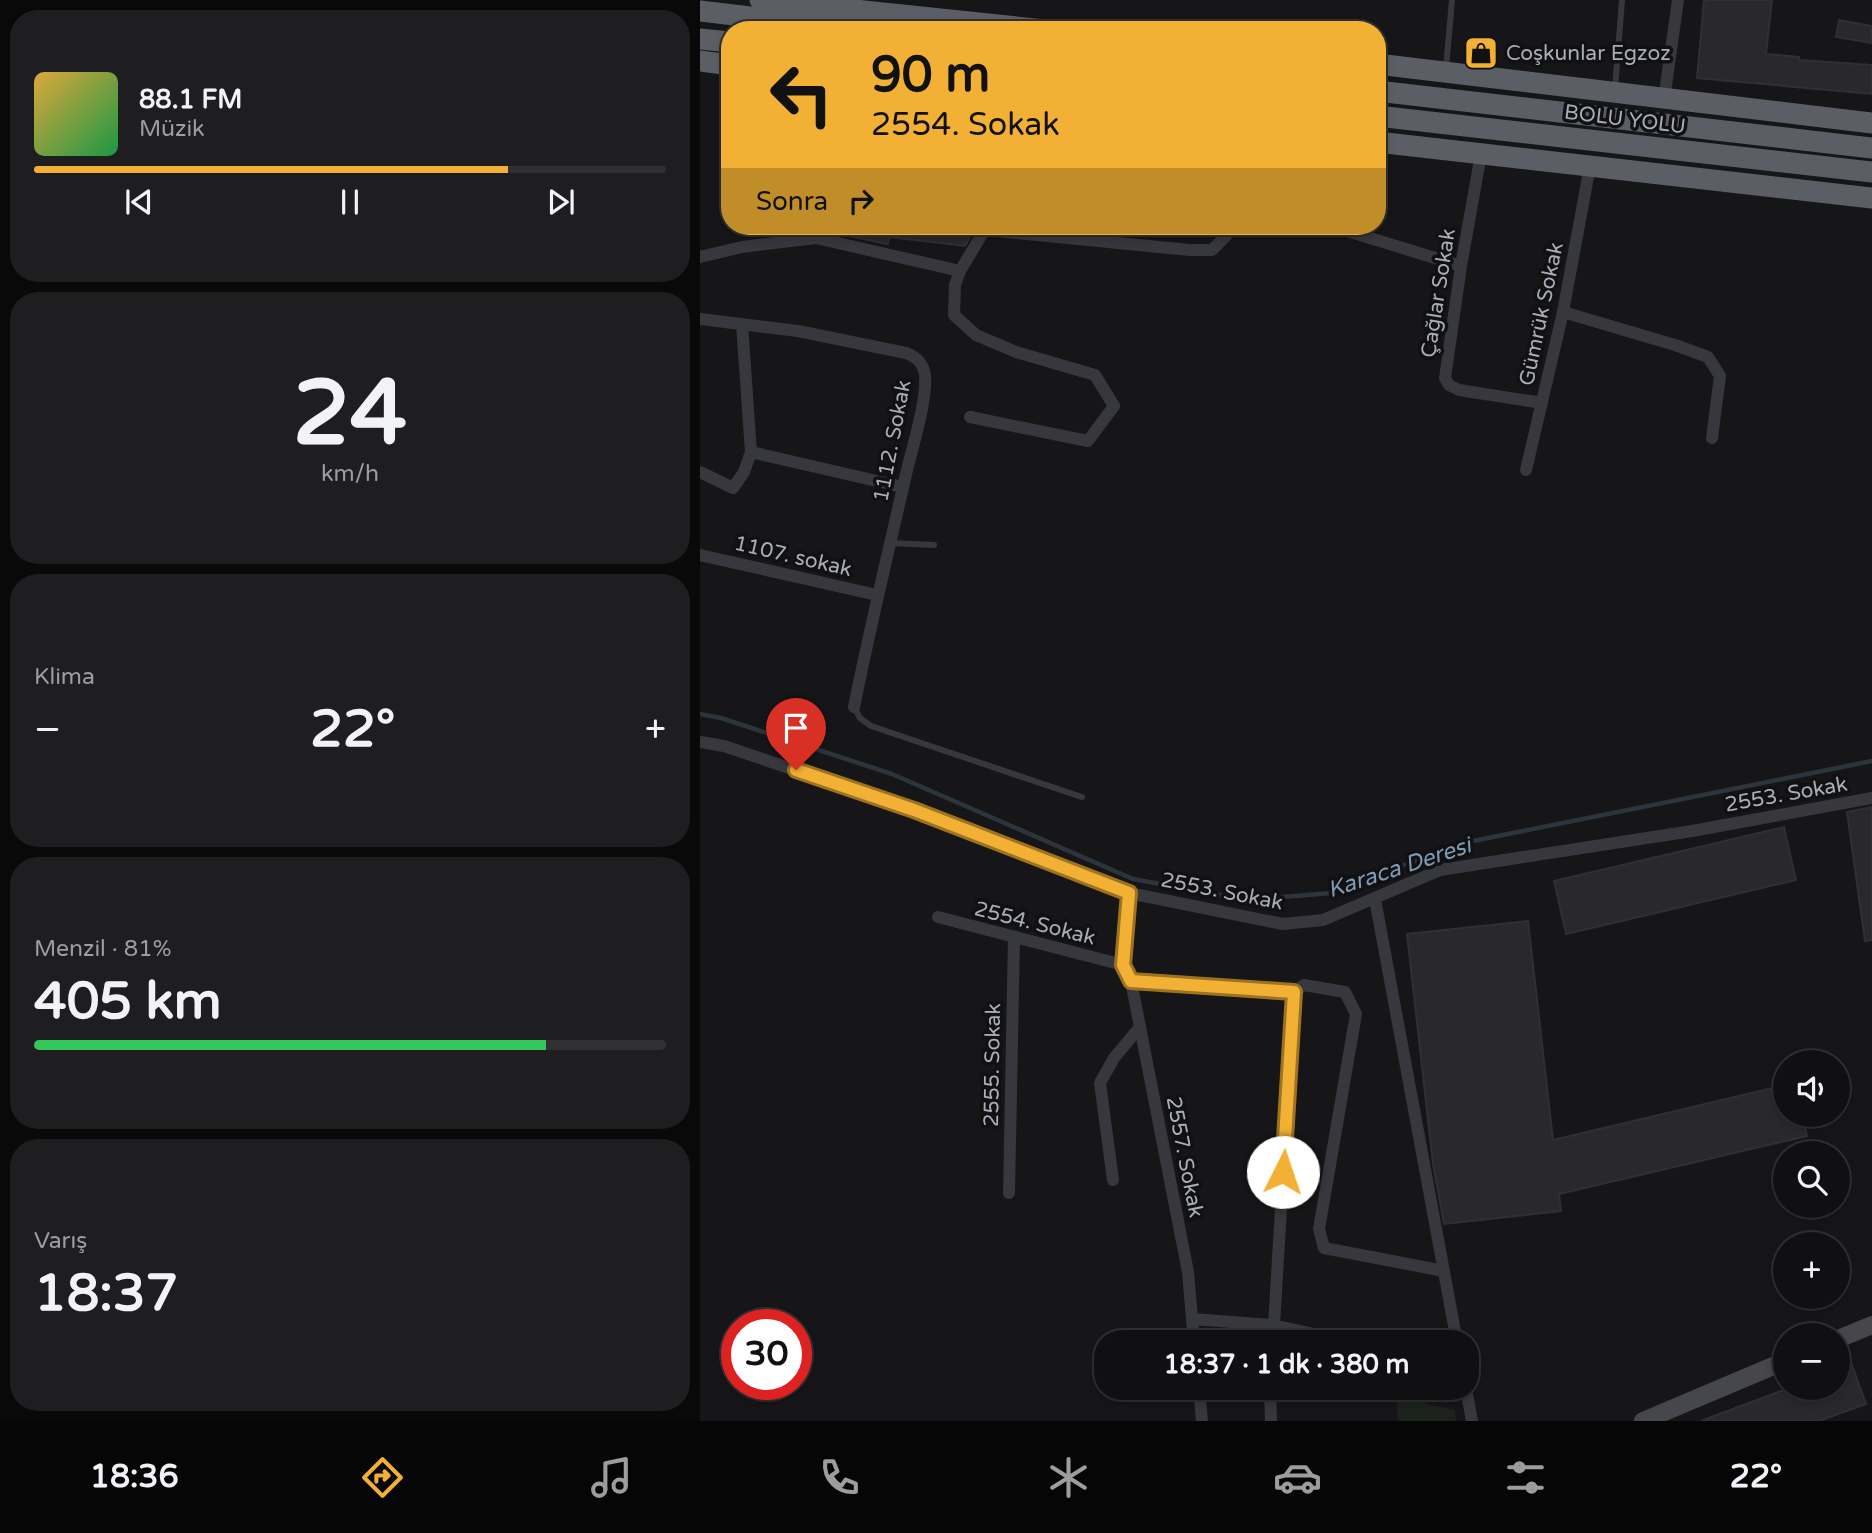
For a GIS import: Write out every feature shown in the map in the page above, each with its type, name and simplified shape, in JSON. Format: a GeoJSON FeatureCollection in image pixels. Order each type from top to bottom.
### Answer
{"type":"FeatureCollection","features":[{"type":"Feature","properties":{"kind":"highway"},"geometry":{"type":"LineString","coordinates":[[760,0],[960,21]]}},
{"type":"Feature","properties":{"kind":"highway"},"geometry":{"type":"LineString","coordinates":[[700,11],[784,21]]}},
{"type":"Feature","properties":{"kind":"highway"},"geometry":{"type":"LineString","coordinates":[[700,39],[721,41]]}},
{"type":"Feature","properties":{"kind":"highway"},"geometry":{"type":"LineString","coordinates":[[700,61],[721,64]]}},
{"type":"Feature","properties":{"kind":"highway"},"geometry":{"type":"LineString","coordinates":[[1386,65],[1872,123]]}},
{"type":"Feature","properties":{"kind":"highway","name":"BOLU YOLU"},"geometry":{"type":"LineString","coordinates":[[1386,92],[1872,148]]}},
{"type":"Feature","properties":{"kind":"highway"},"geometry":{"type":"LineString","coordinates":[[1386,117],[1872,172]]}},
{"type":"Feature","properties":{"kind":"highway"},"geometry":{"type":"LineString","coordinates":[[1386,143],[1872,198]]}},
{"type":"Feature","properties":{"kind":"main road"},"geometry":{"type":"LineString","coordinates":[[1850,1334],[1872,1325]]}},
{"type":"Feature","properties":{"kind":"main road"},"geometry":{"type":"LineString","coordinates":[[1643,1421],[1773,1366]]}},
{"type":"Feature","properties":{"kind":"street"},"geometry":{"type":"LineString","coordinates":[[1664,100],[1678,0]]}},
{"type":"Feature","properties":{"kind":"street","name":"Çağlar Sokak"},"geometry":{"type":"LineString","coordinates":[[1481,154],[1445,374],[1447,382],[1459,390],[1542,404]]}},
{"type":"Feature","properties":{"kind":"street","name":"Gümrük Sokak"},"geometry":{"type":"LineString","coordinates":[[1526,470],[1563,312],[1590,166]]}},
{"type":"Feature","properties":{"kind":"street"},"geometry":{"type":"LineString","coordinates":[[970,417],[1088,441],[1114,405],[1095,374],[1016,352],[976,335],[954,315],[955,285],[960,271],[982,235]]}},
{"type":"Feature","properties":{"kind":"street"},"geometry":{"type":"LineString","coordinates":[[1051,235],[1190,250],[1212,250],[1226,235]]}},
{"type":"Feature","properties":{"kind":"street"},"geometry":{"type":"LineString","coordinates":[[1361,235],[1461,265]]}},
{"type":"Feature","properties":{"kind":"street"},"geometry":{"type":"LineString","coordinates":[[700,257],[742,247],[816,238],[960,271]]}},
{"type":"Feature","properties":{"kind":"street"},"geometry":{"type":"LineString","coordinates":[[1563,312],[1708,357],[1720,376],[1712,438]]}},
{"type":"Feature","properties":{"kind":"street","name":"1112. Sokak"},"geometry":{"type":"LineString","coordinates":[[700,319],[834,337],[916,357],[925,372],[925,384],[854,707]]}},
{"type":"Feature","properties":{"kind":"street"},"geometry":{"type":"LineString","coordinates":[[700,472],[733,488],[744,472],[751,452],[743,324]]}},
{"type":"Feature","properties":{"kind":"street"},"geometry":{"type":"LineString","coordinates":[[751,452],[903,487]]}},
{"type":"Feature","properties":{"kind":"street","name":"1107. sokak"},"geometry":{"type":"LineString","coordinates":[[700,555],[877,595]]}},
{"type":"Feature","properties":{"kind":"street","name":"2553. Sokak"},"geometry":{"type":"LineString","coordinates":[[700,742],[724,746],[914,810],[1129,893],[1283,923],[1323,920],[1440,870],[1692,831],[1872,798]]}},
{"type":"Feature","properties":{"kind":"street","name":"2554. Sokak"},"geometry":{"type":"LineString","coordinates":[[938,918],[1123,965],[1129,893]]}},
{"type":"Feature","properties":{"kind":"street"},"geometry":{"type":"LineString","coordinates":[[1375,899],[1455,1330]]}},
{"type":"Feature","properties":{"kind":"street","name":"2555. Sokak"},"geometry":{"type":"LineString","coordinates":[[1009,1193],[1014,937]]}},
{"type":"Feature","properties":{"kind":"street"},"geometry":{"type":"LineString","coordinates":[[1123,965],[1131,981],[1294,992],[1304,985],[1346,992],[1356,1014],[1319,1229],[1324,1248],[1444,1271]]}},
{"type":"Feature","properties":{"kind":"street","name":"2557. Sokak"},"geometry":{"type":"LineString","coordinates":[[1131,981],[1188,1272],[1193,1330]]}},
{"type":"Feature","properties":{"kind":"street"},"geometry":{"type":"LineString","coordinates":[[1273,1330],[1294,992]]}},
{"type":"Feature","properties":{"kind":"street"},"geometry":{"type":"LineString","coordinates":[[1113,1180],[1100,1083],[1114,1058],[1140,1027]]}},
{"type":"Feature","properties":{"kind":"street"},"geometry":{"type":"LineString","coordinates":[[1192,1319],[1273,1325],[1296,1330]]}},
{"type":"Feature","properties":{"kind":"street"},"geometry":{"type":"LineString","coordinates":[[1200,1400],[1202,1421]]}},
{"type":"Feature","properties":{"kind":"street"},"geometry":{"type":"LineString","coordinates":[[1270,1400],[1271,1421]]}},
{"type":"Feature","properties":{"kind":"street"},"geometry":{"type":"LineString","coordinates":[[1468,1400],[1472,1421]]}},
{"type":"Feature","properties":{"kind":"lane"},"geometry":{"type":"LineString","coordinates":[[1446,72],[1452,0]]}},
{"type":"Feature","properties":{"kind":"lane"},"geometry":{"type":"LineString","coordinates":[[1615,93],[1622,0]]}},
{"type":"Feature","properties":{"kind":"lane"},"geometry":{"type":"LineString","coordinates":[[890,543],[934,545]]}},
{"type":"Feature","properties":{"kind":"lane"},"geometry":{"type":"LineString","coordinates":[[854,707],[860,718],[872,726],[1082,797]]}},
{"type":"Feature","properties":{"kind":"shaded area"},"geometry":{"type":"Polygon","coordinates":[[[1397,1400],[1410,1400],[1455,1410],[1456,1421],[1398,1421],[1397,1400]]]}},
{"type":"Feature","properties":{"kind":"building"},"geometry":{"type":"Polygon","coordinates":[[[1704,0],[1772,0],[1766,54],[1799,57],[1799,60],[1872,65],[1872,94],[1697,78],[1704,0]]]}},
{"type":"Feature","properties":{"kind":"building"},"geometry":{"type":"Polygon","coordinates":[[[1839,20],[1872,26],[1872,43],[1836,37],[1839,20]]]}},
{"type":"Feature","properties":{"kind":"building"},"geometry":{"type":"Polygon","coordinates":[[[843,235],[969,235],[965,246],[889,237],[888,244],[843,235]]]}},
{"type":"Feature","properties":{"kind":"building"},"geometry":{"type":"Polygon","coordinates":[[[1872,807],[1872,940],[1865,941],[1847,812],[1872,807]]]}},
{"type":"Feature","properties":{"kind":"building"},"geometry":{"type":"Polygon","coordinates":[[[1784,827],[1796,880],[1566,934],[1554,881],[1784,827]]]}},
{"type":"Feature","properties":{"kind":"building"},"geometry":{"type":"Polygon","coordinates":[[[1528,921],[1553,1140],[1773,1088],[1773,1127],[1805,1127],[1807,1136],[1773,1141],[1773,1144],[1559,1194],[1561,1211],[1444,1224],[1433,1164],[1407,934],[1528,921]]]}},
{"type":"Feature","properties":{"kind":"building"},"geometry":{"type":"Polygon","coordinates":[[[1852,1365],[1866,1404],[1819,1421],[1701,1421],[1773,1394],[1773,1400],[1850,1400],[1852,1365]]]}},
{"type":"Feature","properties":{"kind":"waterway","name":"Karaca Deresi"},"geometry":{"type":"LineString","coordinates":[[700,714],[721,718],[892,774],[1133,879],[1247,900],[1332,893],[1458,844],[1872,761]]}},
{"type":"Feature","properties":{"kind":"place","name":"Coşkunlar Egzoz"},"geometry":{"type":"Point","coordinates":[1481,53]}},
{"type":"Feature","properties":{"kind":"route"},"geometry":{"type":"LineString","coordinates":[[796,770],[914,810],[1129,893],[1123,965],[1131,981],[1294,992],[1283,1172]]}}]}
